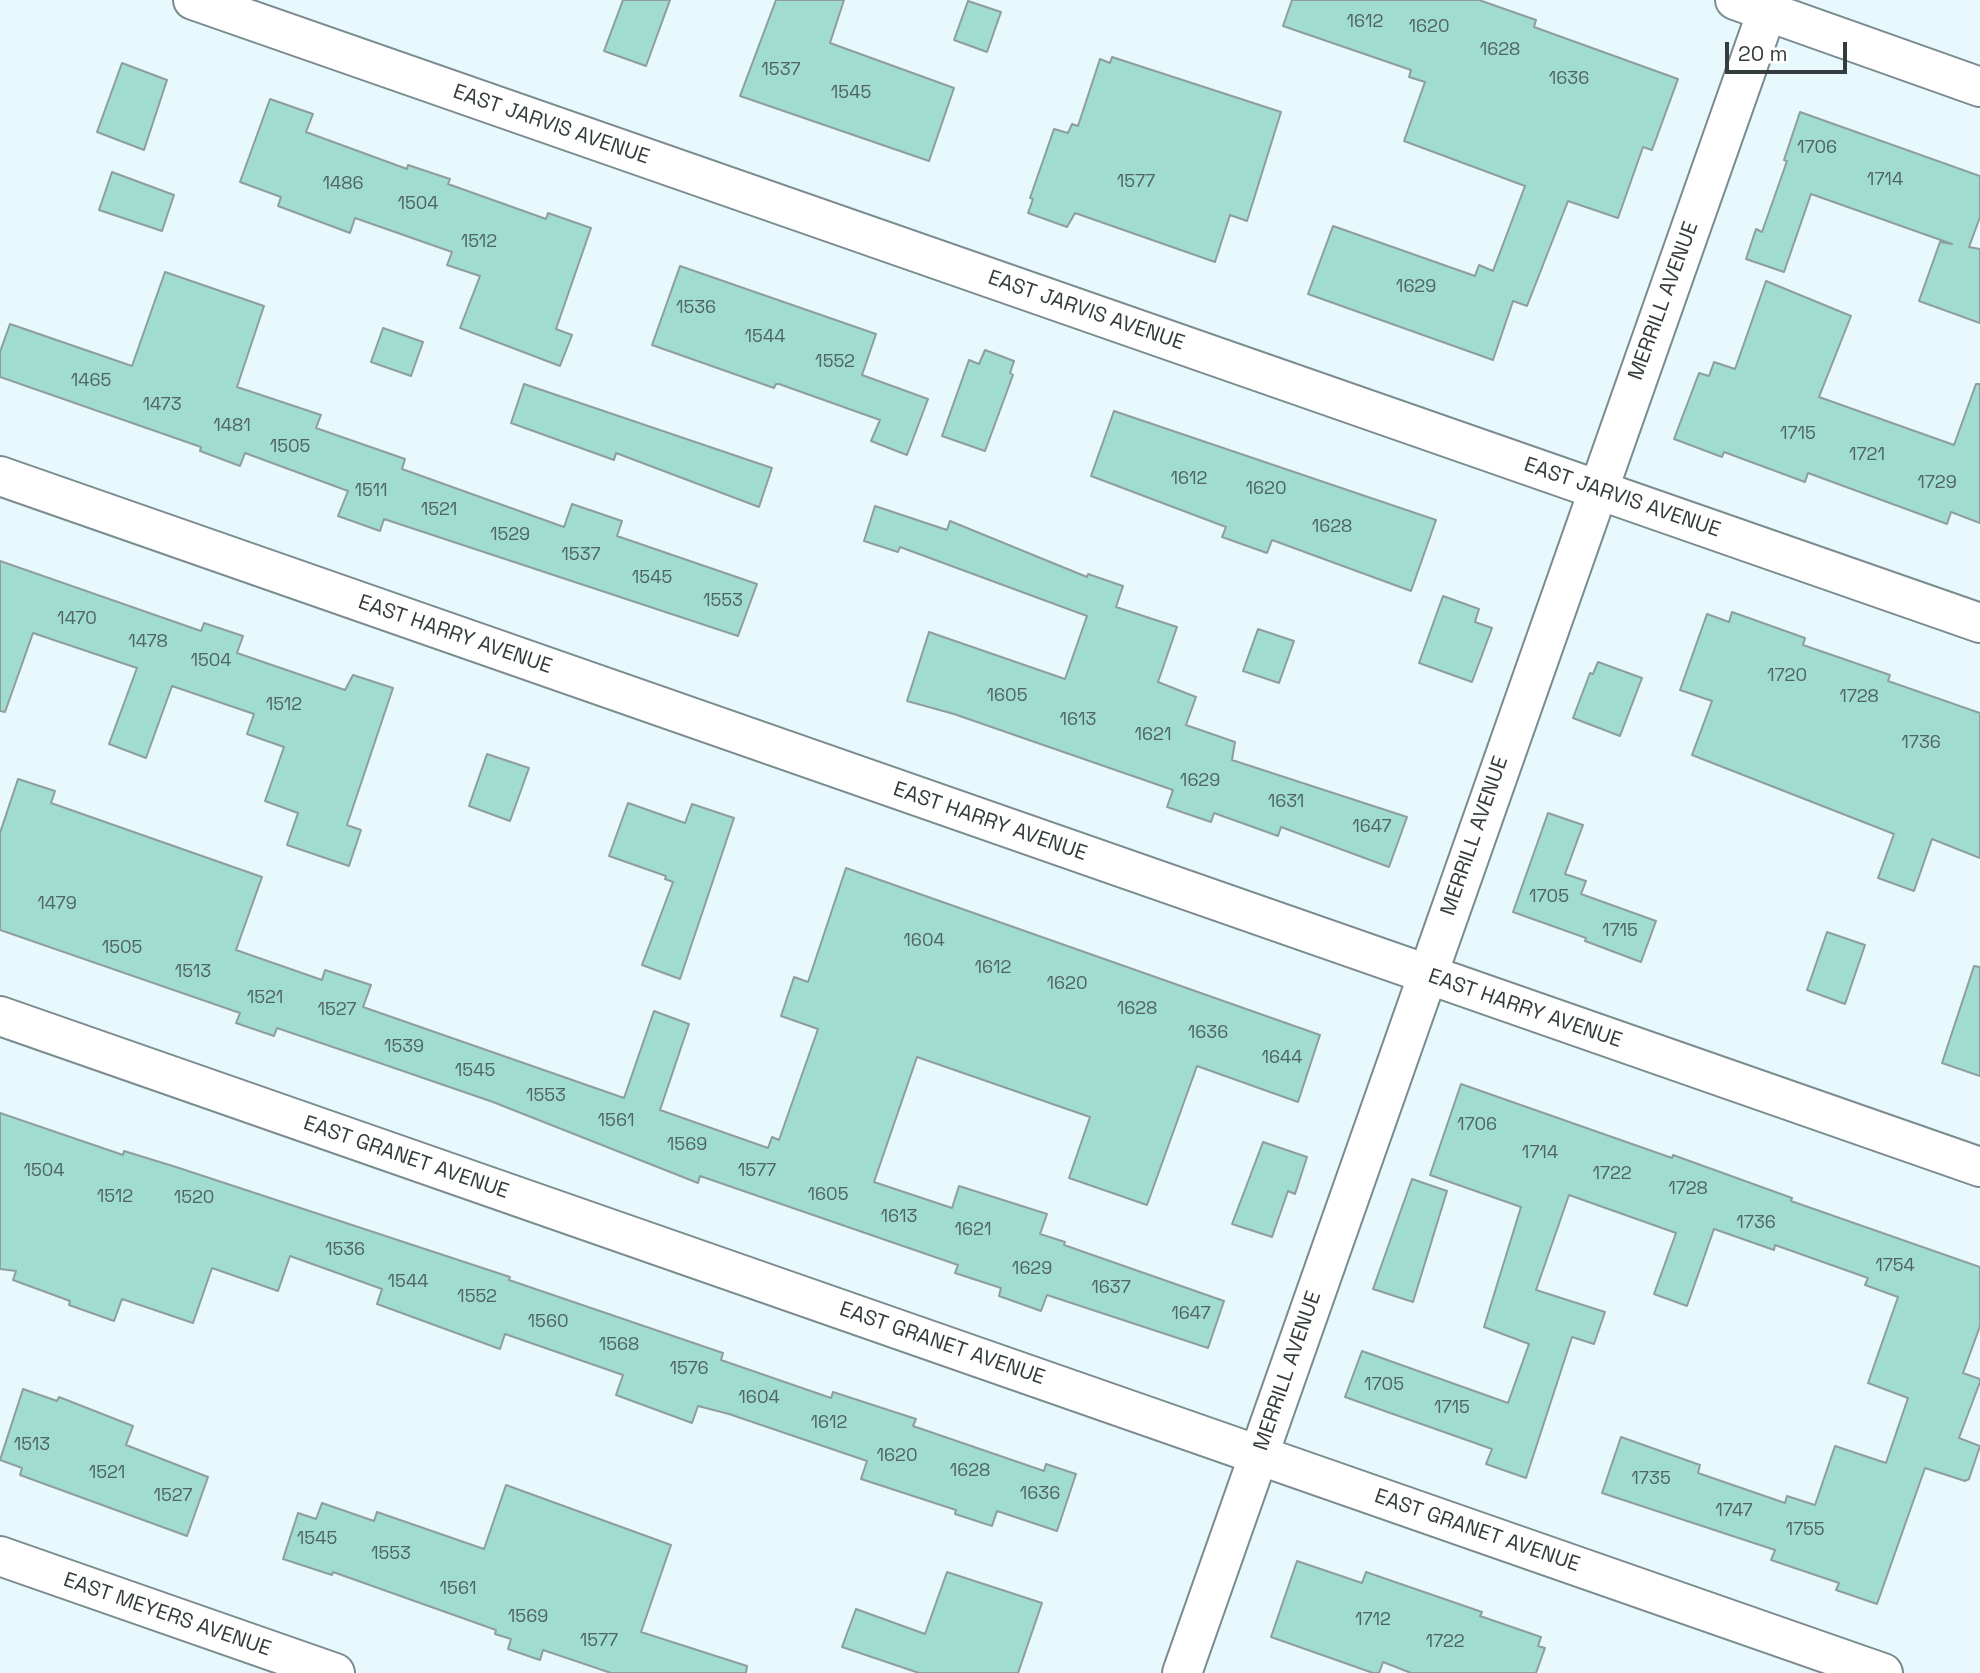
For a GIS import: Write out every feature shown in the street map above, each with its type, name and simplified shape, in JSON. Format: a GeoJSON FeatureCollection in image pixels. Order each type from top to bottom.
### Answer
{"type":"FeatureCollection","features":[{"type":"Feature","properties":{"kind":"street","name":"EAST JARVIS AVENUE"},"geometry":{"type":"LineString","coordinates":[[193,0],[1980,623]]}},
{"type":"Feature","properties":{"kind":"street","name":"MERRILL AVENUE"},"geometry":{"type":"LineString","coordinates":[[1182,1673],[1597,489],[1757,4]]}},
{"type":"Feature","properties":{"kind":"street"},"geometry":{"type":"LineString","coordinates":[[1757,4],[1980,86]]}},
{"type":"Feature","properties":{"kind":"street","name":"EAST HARRY AVENUE"},"geometry":{"type":"LineString","coordinates":[[0,476],[1980,1167]]}},
{"type":"Feature","properties":{"kind":"street","name":"EAST GRANET AVENUE"},"geometry":{"type":"LineString","coordinates":[[0,1016],[1883,1673]]}},
{"type":"Feature","properties":{"kind":"street","name":"EAST MEYERS AVENUE"},"geometry":{"type":"LineString","coordinates":[[0,1556],[335,1673]]}},
{"type":"Feature","properties":{"kind":"building"},"geometry":{"type":"Polygon","coordinates":[[[623,0],[670,0],[646,66],[604,51],[623,0]]]}},
{"type":"Feature","properties":{"kind":"building"},"geometry":{"type":"Polygon","coordinates":[[[776,0],[844,0],[830,43],[954,88],[929,161],[740,96],[776,0]]]}},
{"type":"Feature","properties":{"kind":"building"},"geometry":{"type":"Polygon","coordinates":[[[1292,0],[1479,0],[1536,20],[1534,27],[1678,79],[1652,150],[1643,147],[1618,218],[1568,201],[1527,306],[1513,301],[1493,360],[1308,294],[1333,226],[1475,276],[1479,265],[1493,271],[1525,186],[1404,141],[1425,82],[1409,77],[1411,70],[1283,26],[1292,0]]]}},
{"type":"Feature","properties":{"kind":"building"},"geometry":{"type":"Polygon","coordinates":[[[968,1],[1001,12],[987,52],[954,40],[968,1]]]}},
{"type":"Feature","properties":{"kind":"building"},"geometry":{"type":"Polygon","coordinates":[[[1112,57],[1281,112],[1247,221],[1230,215],[1215,262],[1075,213],[1067,227],[1028,213],[1033,199],[1030,198],[1054,129],[1068,133],[1072,124],[1078,126],[1100,59],[1110,63],[1112,57]]]}},
{"type":"Feature","properties":{"kind":"building"},"geometry":{"type":"Polygon","coordinates":[[[122,63],[167,80],[144,150],[97,132],[122,63]]]}},
{"type":"Feature","properties":{"kind":"building"},"geometry":{"type":"Polygon","coordinates":[[[270,99],[313,114],[306,132],[407,169],[408,165],[450,179],[448,184],[546,219],[548,213],[591,228],[556,329],[572,335],[560,366],[460,328],[480,276],[447,265],[452,252],[355,218],[350,233],[278,206],[281,197],[240,182],[270,99]]]}},
{"type":"Feature","properties":{"kind":"building"},"geometry":{"type":"Polygon","coordinates":[[[1800,112],[1980,176],[1980,217],[1969,247],[1980,249],[1980,323],[1919,301],[1940,242],[1952,244],[1811,194],[1784,272],[1746,259],[1756,229],[1762,232],[1787,161],[1784,160],[1800,112]]]}},
{"type":"Feature","properties":{"kind":"building"},"geometry":{"type":"Polygon","coordinates":[[[112,172],[174,195],[162,231],[99,210],[112,172]]]}},
{"type":"Feature","properties":{"kind":"building"},"geometry":{"type":"Polygon","coordinates":[[[680,266],[876,334],[862,375],[928,399],[907,455],[871,441],[880,420],[779,384],[774,388],[652,345],[680,266]]]}},
{"type":"Feature","properties":{"kind":"building"},"geometry":{"type":"Polygon","coordinates":[[[165,272],[264,306],[237,387],[321,415],[316,428],[405,459],[402,469],[564,527],[572,504],[622,521],[617,536],[757,584],[738,636],[384,519],[380,531],[338,516],[348,491],[245,453],[240,466],[200,451],[201,447],[0,377],[0,352],[10,324],[132,366],[165,272]]]}},
{"type":"Feature","properties":{"kind":"building"},"geometry":{"type":"Polygon","coordinates":[[[1766,281],[1851,316],[1819,397],[1954,445],[1976,384],[1980,384],[1980,523],[1951,512],[1947,524],[1808,473],[1805,482],[1724,452],[1722,457],[1674,439],[1699,373],[1709,376],[1714,362],[1735,369],[1766,281]]]}},
{"type":"Feature","properties":{"kind":"building"},"geometry":{"type":"Polygon","coordinates":[[[383,328],[423,342],[411,376],[371,362],[383,328]]]}},
{"type":"Feature","properties":{"kind":"building"},"geometry":{"type":"Polygon","coordinates":[[[985,350],[1014,361],[1010,373],[1013,375],[985,451],[942,436],[969,360],[979,364],[985,350]]]}},
{"type":"Feature","properties":{"kind":"building"},"geometry":{"type":"Polygon","coordinates":[[[524,384],[772,468],[759,507],[616,453],[614,460],[511,423],[524,384]]]}},
{"type":"Feature","properties":{"kind":"building"},"geometry":{"type":"Polygon","coordinates":[[[1114,411],[1436,520],[1411,591],[1272,540],[1267,553],[1222,537],[1226,527],[1091,476],[1114,411]]]}},
{"type":"Feature","properties":{"kind":"building"},"geometry":{"type":"Polygon","coordinates":[[[875,506],[947,530],[950,521],[1087,577],[1088,574],[1123,586],[1116,607],[1177,627],[1158,682],[1196,697],[1186,725],[1235,742],[1232,760],[1407,817],[1389,867],[1281,827],[1278,836],[1214,813],[1211,822],[1167,807],[1173,790],[954,714],[907,701],[929,632],[1065,679],[1087,616],[900,547],[898,552],[864,541],[875,506]]]}},
{"type":"Feature","properties":{"kind":"building"},"geometry":{"type":"Polygon","coordinates":[[[0,561],[201,631],[204,623],[243,636],[237,653],[345,690],[353,675],[393,688],[347,825],[361,830],[349,866],[287,845],[298,813],[265,801],[284,747],[247,734],[254,714],[172,686],[146,758],[109,744],[137,668],[33,633],[5,712],[0,711],[0,561]]]}},
{"type":"Feature","properties":{"kind":"building"},"geometry":{"type":"Polygon","coordinates":[[[1443,596],[1479,609],[1475,622],[1492,628],[1472,682],[1419,663],[1443,596]]]}},
{"type":"Feature","properties":{"kind":"building"},"geometry":{"type":"Polygon","coordinates":[[[1732,612],[1805,638],[1803,645],[1890,675],[1888,681],[1980,713],[1980,858],[1932,839],[1914,891],[1878,878],[1894,834],[1692,755],[1712,701],[1680,690],[1707,614],[1729,622],[1732,612]]]}},
{"type":"Feature","properties":{"kind":"building"},"geometry":{"type":"Polygon","coordinates":[[[1258,629],[1294,641],[1279,683],[1243,671],[1258,629]]]}},
{"type":"Feature","properties":{"kind":"building"},"geometry":{"type":"Polygon","coordinates":[[[1598,662],[1642,678],[1620,736],[1573,718],[1590,673],[1593,674],[1598,662]]]}},
{"type":"Feature","properties":{"kind":"building"},"geometry":{"type":"Polygon","coordinates":[[[487,754],[529,768],[510,821],[469,806],[487,754]]]}},
{"type":"Feature","properties":{"kind":"building"},"geometry":{"type":"Polygon","coordinates":[[[18,779],[55,791],[51,803],[262,877],[236,950],[322,980],[325,970],[371,985],[363,1007],[624,1098],[654,1011],[689,1024],[660,1110],[768,1148],[772,1137],[779,1140],[818,1029],[781,1016],[794,977],[808,982],[846,868],[1320,1035],[1298,1102],[1197,1066],[1147,1205],[1069,1178],[1090,1117],[917,1057],[874,1182],[952,1208],[959,1186],[1047,1214],[1040,1234],[1065,1242],[1064,1245],[1224,1301],[1208,1348],[1047,1295],[1041,1311],[999,1296],[1001,1288],[955,1273],[958,1265],[700,1176],[698,1183],[493,1102],[277,1028],[274,1036],[236,1023],[240,1013],[0,930],[0,833],[18,779]]]}},
{"type":"Feature","properties":{"kind":"building"},"geometry":{"type":"Polygon","coordinates":[[[628,803],[685,823],[692,804],[734,818],[680,979],[642,965],[673,882],[665,879],[666,876],[609,856],[628,803]]]}},
{"type":"Feature","properties":{"kind":"building"},"geometry":{"type":"Polygon","coordinates":[[[1548,813],[1583,825],[1565,874],[1586,881],[1581,894],[1656,921],[1641,962],[1585,941],[1586,938],[1513,912],[1548,813]]]}},
{"type":"Feature","properties":{"kind":"building"},"geometry":{"type":"Polygon","coordinates":[[[1827,932],[1865,945],[1845,1004],[1807,990],[1827,932]]]}},
{"type":"Feature","properties":{"kind":"building"},"geometry":{"type":"Polygon","coordinates":[[[1974,966],[1980,967],[1980,1076],[1942,1063],[1974,966]]]}},
{"type":"Feature","properties":{"kind":"building"},"geometry":{"type":"Polygon","coordinates":[[[1461,1084],[1672,1158],[1673,1155],[1792,1198],[1791,1201],[1980,1267],[1980,1326],[1963,1373],[1980,1379],[1980,1382],[1959,1438],[1980,1446],[1969,1479],[1965,1481],[1925,1468],[1877,1604],[1836,1590],[1839,1583],[1771,1560],[1775,1550],[1602,1493],[1621,1437],[1700,1465],[1698,1473],[1785,1503],[1787,1496],[1815,1505],[1835,1446],[1886,1463],[1908,1398],[1868,1383],[1898,1297],[1865,1285],[1868,1278],[1775,1245],[1774,1250],[1714,1229],[1687,1306],[1654,1294],[1676,1233],[1569,1195],[1536,1290],[1605,1312],[1594,1344],[1572,1337],[1526,1478],[1486,1464],[1492,1449],[1345,1397],[1362,1351],[1508,1403],[1529,1344],[1484,1327],[1521,1207],[1430,1175],[1461,1084]]]}},
{"type":"Feature","properties":{"kind":"building"},"geometry":{"type":"Polygon","coordinates":[[[0,1113],[123,1155],[124,1151],[176,1167],[510,1277],[509,1280],[723,1353],[721,1360],[831,1398],[833,1392],[916,1419],[913,1426],[1044,1471],[1046,1464],[1076,1474],[1057,1531],[997,1511],[992,1526],[955,1514],[956,1510],[861,1479],[867,1461],[729,1414],[698,1406],[692,1423],[616,1395],[623,1375],[505,1334],[500,1349],[377,1304],[382,1289],[290,1256],[278,1291],[212,1268],[193,1323],[122,1299],[114,1321],[69,1305],[70,1301],[13,1280],[16,1271],[0,1269],[0,1113]]]}},
{"type":"Feature","properties":{"kind":"building"},"geometry":{"type":"Polygon","coordinates":[[[1263,1142],[1307,1157],[1295,1194],[1288,1191],[1272,1237],[1232,1224],[1263,1142]]]}},
{"type":"Feature","properties":{"kind":"building"},"geometry":{"type":"Polygon","coordinates":[[[1412,1179],[1447,1191],[1413,1302],[1373,1289],[1412,1179]]]}},
{"type":"Feature","properties":{"kind":"building"},"geometry":{"type":"Polygon","coordinates":[[[23,1389],[57,1401],[59,1397],[133,1426],[126,1445],[208,1477],[187,1536],[20,1475],[22,1468],[0,1460],[23,1389]]]}},
{"type":"Feature","properties":{"kind":"building"},"geometry":{"type":"Polygon","coordinates":[[[506,1485],[671,1545],[641,1632],[747,1666],[746,1673],[611,1673],[543,1650],[540,1660],[508,1649],[511,1639],[495,1634],[496,1630],[333,1572],[332,1575],[283,1559],[298,1513],[316,1519],[322,1503],[374,1521],[377,1512],[484,1549],[506,1485]]]}},
{"type":"Feature","properties":{"kind":"building"},"geometry":{"type":"Polygon","coordinates":[[[1297,1561],[1362,1583],[1366,1572],[1482,1612],[1480,1616],[1541,1637],[1538,1646],[1545,1648],[1536,1673],[1411,1673],[1383,1662],[1379,1673],[1373,1673],[1271,1637],[1297,1561]]]}},
{"type":"Feature","properties":{"kind":"building"},"geometry":{"type":"Polygon","coordinates":[[[947,1572],[1042,1603],[1018,1673],[919,1673],[842,1647],[856,1609],[925,1634],[947,1572]]]}}]}
